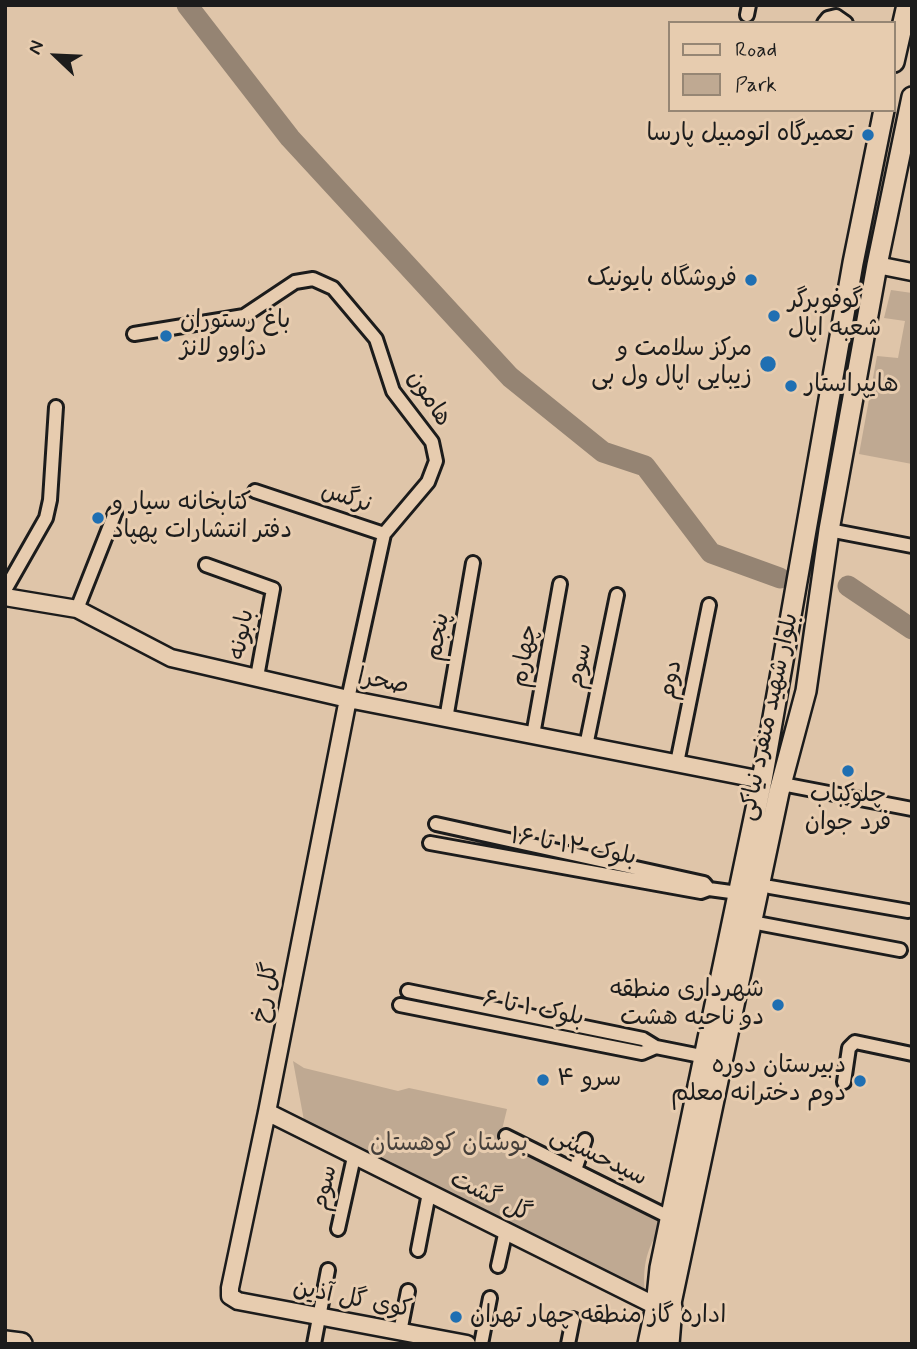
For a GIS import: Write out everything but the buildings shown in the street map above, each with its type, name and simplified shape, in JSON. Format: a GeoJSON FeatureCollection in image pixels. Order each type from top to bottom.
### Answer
{"type":"FeatureCollection","features":[{"type":"Feature","properties":{"kind":"highway"},"geometry":{"type":"LineString","coordinates":[[664,1307],[668,1344]]}},
{"type":"Feature","properties":{"kind":"highway"},"geometry":{"type":"LineString","coordinates":[[5,1342],[21,1344]]}},
{"type":"Feature","properties":{"kind":"main road"},"geometry":{"type":"LineString","coordinates":[[896,53],[907,5]]}},
{"type":"Feature","properties":{"kind":"main road","name":"بلوار شهید منفرد نیاکی"},"geometry":{"type":"LineString","coordinates":[[661,1344],[664,1307],[660,1268],[738,893],[806,691],[829,530],[877,265],[912,97]]}},
{"type":"Feature","properties":{"kind":"main road","name":"بلوار شهید منفرد نیاکی"},"geometry":{"type":"LineString","coordinates":[[648,1344],[664,1307],[697,1184],[774,786],[796,579],[871,167],[884,112]]}},
{"type":"Feature","properties":{"kind":"main road"},"geometry":{"type":"LineString","coordinates":[[871,167],[874,174],[883,179],[897,168]]}},
{"type":"Feature","properties":{"kind":"main road"},"geometry":{"type":"LineString","coordinates":[[796,579],[805,567],[812,566],[818,569],[822,581]]}},
{"type":"Feature","properties":{"kind":"main road"},"geometry":{"type":"LineString","coordinates":[[697,1184],[718,1136],[770,887],[782,814],[774,786]]}},
{"type":"Feature","properties":{"kind":"street"},"geometry":{"type":"LineString","coordinates":[[826,21],[836,16],[843,21]]}},
{"type":"Feature","properties":{"kind":"street"},"geometry":{"type":"LineString","coordinates":[[877,265],[912,272]]}},
{"type":"Feature","properties":{"kind":"street","name":"هامون"},"geometry":{"type":"LineString","coordinates":[[134,334],[244,316],[296,282],[313,279],[333,288],[376,339],[393,391],[432,442],[436,461],[428,482],[384,534],[348,699]]}},
{"type":"Feature","properties":{"kind":"street"},"geometry":{"type":"LineString","coordinates":[[5,590],[46,518],[50,500],[56,407]]}},
{"type":"Feature","properties":{"kind":"street","name":"نرگس"},"geometry":{"type":"LineString","coordinates":[[256,491],[384,534]]}},
{"type":"Feature","properties":{"kind":"street"},"geometry":{"type":"LineString","coordinates":[[77,609],[115,513]]}},
{"type":"Feature","properties":{"kind":"street"},"geometry":{"type":"LineString","coordinates":[[829,530],[912,546]]}},
{"type":"Feature","properties":{"kind":"street","name":"پنجم"},"geometry":{"type":"LineString","coordinates":[[446,719],[473,563]]}},
{"type":"Feature","properties":{"kind":"street","name":"بابونه"},"geometry":{"type":"LineString","coordinates":[[206,565],[273,589],[257,677]]}},
{"type":"Feature","properties":{"kind":"street","name":"چهارم"},"geometry":{"type":"LineString","coordinates":[[533,735],[560,583]]}},
{"type":"Feature","properties":{"kind":"street","name":"سوم"},"geometry":{"type":"LineString","coordinates":[[586,746],[617,595]]}},
{"type":"Feature","properties":{"kind":"street","name":"صحرا"},"geometry":{"type":"LineString","coordinates":[[5,597],[77,609],[171,658],[348,699],[677,763],[774,786],[912,809]]}},
{"type":"Feature","properties":{"kind":"street","name":"دوم"},"geometry":{"type":"LineString","coordinates":[[677,763],[709,604]]}},
{"type":"Feature","properties":{"kind":"street","name":"گل رخ"},"geometry":{"type":"LineString","coordinates":[[230,1296],[348,699]]}},
{"type":"Feature","properties":{"kind":"street"},"geometry":{"type":"LineString","coordinates":[[436,824],[704,883],[709,889],[738,893]]}},
{"type":"Feature","properties":{"kind":"street","name":"بلوک ۱۲ تا ۱۶"},"geometry":{"type":"LineString","coordinates":[[430,843],[701,892],[709,889]]}},
{"type":"Feature","properties":{"kind":"street"},"geometry":{"type":"LineString","coordinates":[[770,887],[908,911]]}},
{"type":"Feature","properties":{"kind":"street"},"geometry":{"type":"LineString","coordinates":[[762,925],[900,950]]}},
{"type":"Feature","properties":{"kind":"street"},"geometry":{"type":"LineString","coordinates":[[408,991],[643,1039],[656,1047],[706,1057]]}},
{"type":"Feature","properties":{"kind":"street","name":"بلوک ۱ تا ۶"},"geometry":{"type":"LineString","coordinates":[[400,1005],[642,1053],[656,1047]]}},
{"type":"Feature","properties":{"kind":"street"},"geometry":{"type":"LineString","coordinates":[[844,1082],[852,1043],[912,1054]]}},
{"type":"Feature","properties":{"kind":"street","name":"گل گشت"},"geometry":{"type":"LineString","coordinates":[[267,1112],[664,1307]]}},
{"type":"Feature","properties":{"kind":"street","name":"سیدحسینی"},"geometry":{"type":"LineString","coordinates":[[506,1136],[671,1218]]}},
{"type":"Feature","properties":{"kind":"street"},"geometry":{"type":"LineString","coordinates":[[575,1170],[585,1140]]}},
{"type":"Feature","properties":{"kind":"street","name":"سوم"},"geometry":{"type":"LineString","coordinates":[[338,1229],[354,1157]]}},
{"type":"Feature","properties":{"kind":"street"},"geometry":{"type":"LineString","coordinates":[[418,1250],[429,1193]]}},
{"type":"Feature","properties":{"kind":"street"},"geometry":{"type":"LineString","coordinates":[[498,1266],[506,1230]]}},
{"type":"Feature","properties":{"kind":"street"},"geometry":{"type":"LineString","coordinates":[[314,1344],[328,1270]]}},
{"type":"Feature","properties":{"kind":"street"},"geometry":{"type":"LineString","coordinates":[[400,1332],[408,1291]]}},
{"type":"Feature","properties":{"kind":"street","name":"کوی گل آذین"},"geometry":{"type":"LineString","coordinates":[[230,1296],[238,1301],[467,1344]]}},
{"type":"Feature","properties":{"kind":"street"},"geometry":{"type":"LineString","coordinates":[[481,1344],[490,1298]]}},
{"type":"Feature","properties":{"kind":"street"},"geometry":{"type":"LineString","coordinates":[[568,1344],[573,1319]]}},
{"type":"Feature","properties":{"kind":"green space"},"geometry":{"type":"Polygon","coordinates":[[[891,290],[912,293],[912,464],[859,454],[877,356],[898,358],[905,321],[884,318],[891,290]]]}},
{"type":"Feature","properties":{"kind":"green space","name":"بوستان کوهستان"},"geometry":{"type":"Polygon","coordinates":[[[293,1061],[304,1068],[398,1091],[409,1088],[507,1109],[499,1142],[664,1223],[647,1256],[645,1294],[305,1126],[293,1061]]]}},
{"type":"Feature","properties":{"kind":"waterway"},"geometry":{"type":"LineString","coordinates":[[187,5],[290,138],[510,377],[603,452],[645,466],[711,553],[780,578]]}},
{"type":"Feature","properties":{"kind":"waterway"},"geometry":{"type":"LineString","coordinates":[[848,586],[912,629]]}},
{"type":"Feature","properties":{"kind":"place","name":"تعمیرگاه اتومبیل پارسا"},"geometry":{"type":"Point","coordinates":[868,135]}},
{"type":"Feature","properties":{"kind":"place","name":"فروشگاه بایونیک"},"geometry":{"type":"Point","coordinates":[751,280]}},
{"type":"Feature","properties":{"kind":"place","name":"گوفوبرگر شعبه اپال"},"geometry":{"type":"Point","coordinates":[774,316]}},
{"type":"Feature","properties":{"kind":"place","name":"باغ رستوران دژاوو لانژ"},"geometry":{"type":"Point","coordinates":[166,336]}},
{"type":"Feature","properties":{"kind":"place","name":"مرکز سلامت و زیبایی اپال ول بی"},"geometry":{"type":"Point","coordinates":[768,364]}},
{"type":"Feature","properties":{"kind":"place","name":"هایپراستار"},"geometry":{"type":"Point","coordinates":[791,386]}},
{"type":"Feature","properties":{"kind":"place","name":"کتابخانه سیار و دفتر انتشارات پهپاد"},"geometry":{"type":"Point","coordinates":[98,518]}},
{"type":"Feature","properties":{"kind":"place","name":"چلوکباب فرد جوان"},"geometry":{"type":"Point","coordinates":[848,771]}},
{"type":"Feature","properties":{"kind":"place","name":"شهرداری منطقه دو ناحیه هشت"},"geometry":{"type":"Point","coordinates":[778,1005]}},
{"type":"Feature","properties":{"kind":"place","name":"سرو ۴"},"geometry":{"type":"Point","coordinates":[543,1080]}},
{"type":"Feature","properties":{"kind":"place","name":"دبیرستان دوره دوم دخترانه معلم"},"geometry":{"type":"Point","coordinates":[860,1081]}},
{"type":"Feature","properties":{"kind":"place","name":"اداره گاز منطقه چهار تهران"},"geometry":{"type":"Point","coordinates":[456,1317]}}]}
